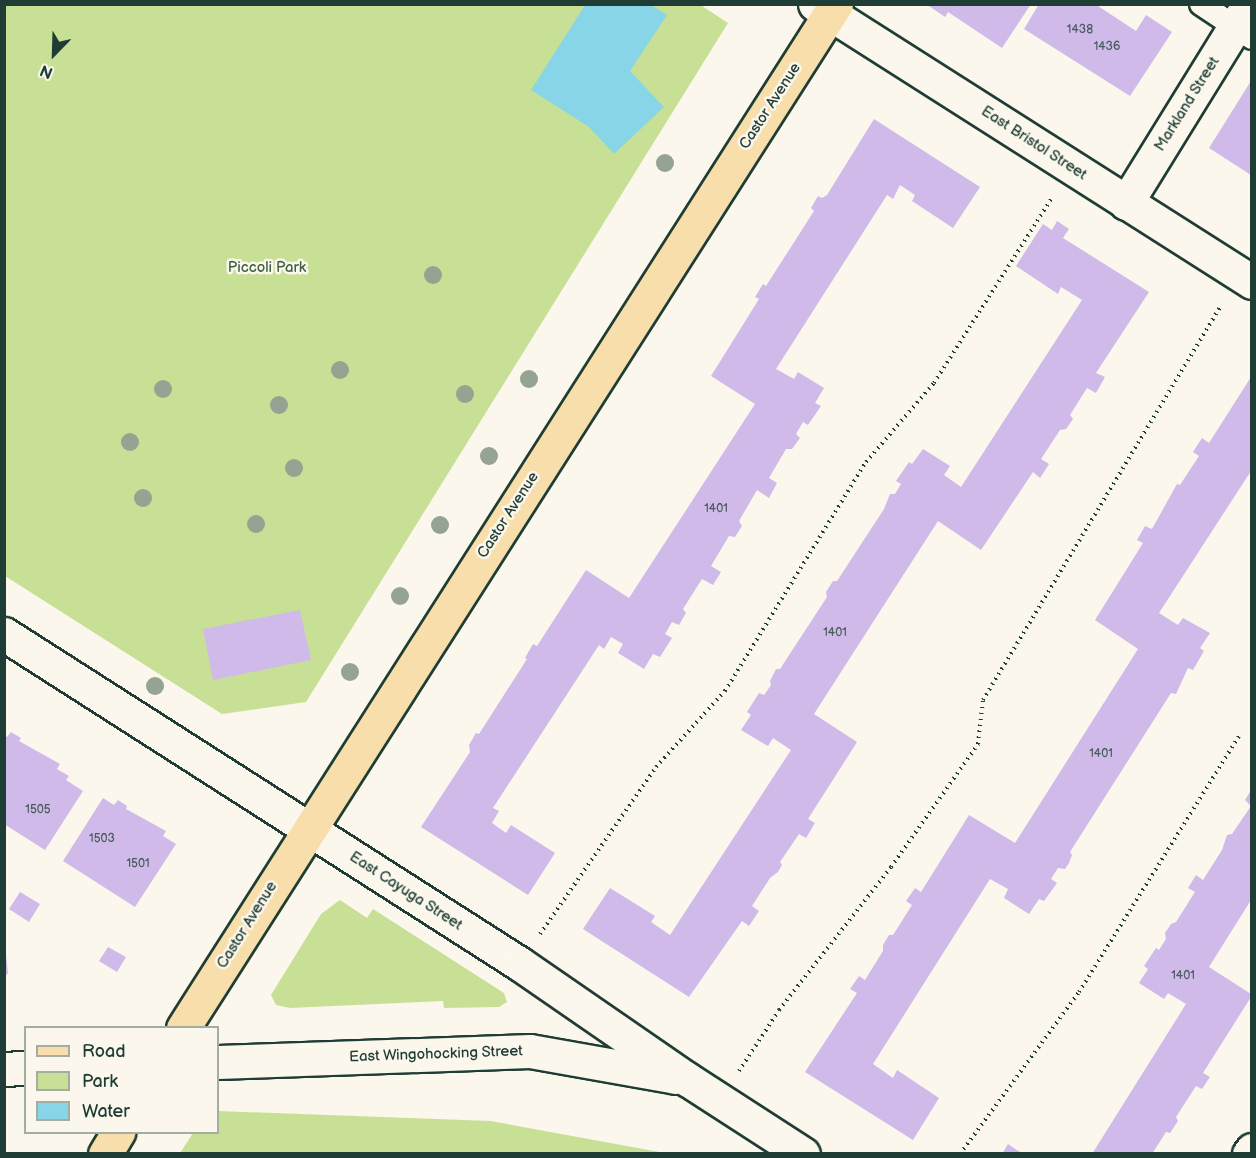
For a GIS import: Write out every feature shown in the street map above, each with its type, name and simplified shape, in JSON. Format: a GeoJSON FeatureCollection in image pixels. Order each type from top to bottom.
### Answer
{"type":"FeatureCollection","features":[{"type":"Feature","properties":{"kind":"main road","name":"Castor Avenue"},"geometry":{"type":"LineString","coordinates":[[184,1026],[827,8]]}},
{"type":"Feature","properties":{"kind":"main road"},"geometry":{"type":"LineString","coordinates":[[105,1154],[117,1134]]}},
{"type":"Feature","properties":{"kind":"street","name":"East Bristol Street"},"geometry":{"type":"LineString","coordinates":[[827,8],[1126,203],[1246,278]]}},
{"type":"Feature","properties":{"kind":"street","name":"Markland Street"},"geometry":{"type":"LineString","coordinates":[[1126,203],[1245,23]]}},
{"type":"Feature","properties":{"kind":"street","name":"East Cayuga Street"},"geometry":{"type":"LineString","coordinates":[[4,634],[520,964],[687,1079],[803,1154]]}},
{"type":"Feature","properties":{"kind":"street","name":"East Wingohocking Street"},"geometry":{"type":"LineString","coordinates":[[219,1062],[530,1051],[687,1079]]}},
{"type":"Feature","properties":{"kind":"street"},"geometry":{"type":"LineString","coordinates":[[4,1069],[24,1068]]}},
{"type":"Feature","properties":{"kind":"lane"},"geometry":{"type":"LineString","coordinates":[[1201,4],[1245,23]]}},
{"type":"Feature","properties":{"kind":"path"},"geometry":{"type":"LineString","coordinates":[[520,964],[656,767],[725,691],[866,462],[934,383],[981,306],[1072,167]]}},
{"type":"Feature","properties":{"kind":"path"},"geometry":{"type":"LineString","coordinates":[[721,1100],[779,1010],[891,867],[978,744],[982,700],[1246,278]]}},
{"type":"Feature","properties":{"kind":"path"},"geometry":{"type":"LineString","coordinates":[[960,1154],[1079,992],[1240,734]]}},
{"type":"Feature","properties":{"kind":"green space","name":"Piccoli Park"},"geometry":{"type":"Polygon","coordinates":[[[699,4],[728,23],[306,702],[222,714],[5,576],[4,5],[699,4]]]}},
{"type":"Feature","properties":{"kind":"green space"},"geometry":{"type":"Polygon","coordinates":[[[340,900],[367,918],[373,909],[504,993],[507,1002],[499,1007],[444,1008],[443,1001],[290,1008],[276,1005],[271,995],[321,914],[340,900]]]}},
{"type":"Feature","properties":{"kind":"green space"},"geometry":{"type":"Polygon","coordinates":[[[219,1111],[491,1121],[665,1153],[180,1153],[192,1134],[219,1134],[219,1111]]]}},
{"type":"Feature","properties":{"kind":"water"},"geometry":{"type":"Polygon","coordinates":[[[585,5],[651,5],[667,15],[630,71],[664,107],[614,154],[589,127],[531,90],[585,5]]]}},
{"type":"Feature","properties":{"kind":"building"},"geometry":{"type":"Polygon","coordinates":[[[926,4],[1031,4],[1002,48],[948,12],[945,17],[926,4]]]}},
{"type":"Feature","properties":{"kind":"building"},"geometry":{"type":"Polygon","coordinates":[[[1039,4],[1095,4],[1136,31],[1146,15],[1172,32],[1130,96],[1024,29],[1039,4]]]}},
{"type":"Feature","properties":{"kind":"building"},"geometry":{"type":"Polygon","coordinates":[[[1251,81],[1251,175],[1209,148],[1251,81]]]}},
{"type":"Feature","properties":{"kind":"building"},"geometry":{"type":"Polygon","coordinates":[[[874,119],[980,187],[953,228],[912,201],[915,195],[900,185],[893,199],[887,195],[776,369],[794,379],[798,372],[824,388],[815,403],[821,406],[808,425],[803,422],[796,434],[800,438],[792,449],[786,449],[769,478],[777,483],[769,498],[757,490],[739,521],[742,526],[735,537],[729,536],[711,566],[721,572],[713,585],[702,579],[683,609],[686,613],[679,625],[672,622],[665,634],[672,638],[660,657],[653,654],[644,669],[618,653],[623,644],[611,637],[604,649],[599,645],[493,808],[499,811],[492,823],[506,833],[511,825],[555,853],[528,895],[421,827],[470,752],[469,745],[476,733],[479,734],[527,659],[525,658],[533,644],[537,646],[586,570],[629,598],[755,404],[711,376],[759,299],[755,297],[763,284],[766,286],[814,211],[811,208],[818,196],[822,198],[827,195],[874,119]]]}},
{"type":"Feature","properties":{"kind":"building"},"geometry":{"type":"Polygon","coordinates":[[[1057,221],[1069,229],[1063,238],[1149,292],[1096,373],[1105,377],[1096,393],[1087,388],[1070,415],[1073,419],[1066,429],[1060,430],[1041,459],[1049,464],[1040,478],[1033,472],[981,550],[938,521],[814,714],[857,742],[808,819],[815,823],[806,838],[799,834],[780,862],[782,865],[778,872],[770,878],[752,906],[759,911],[749,926],[742,921],[689,997],[583,929],[610,888],[655,916],[651,922],[670,935],[791,750],[773,738],[768,746],[741,730],[751,715],[747,712],[759,693],[764,695],[771,685],[770,681],[776,669],[780,669],[827,597],[826,592],[833,581],[837,581],[884,509],[890,494],[895,494],[901,484],[896,481],[909,462],[912,464],[923,449],[950,466],[944,475],[961,487],[1082,300],[1061,287],[1058,294],[1016,266],[1043,224],[1052,230],[1057,221]]]}},
{"type":"Feature","properties":{"kind":"building"},"geometry":{"type":"Polygon","coordinates":[[[1251,377],[1251,471],[1159,613],[1178,625],[1183,618],[1210,633],[1200,648],[1204,651],[1193,670],[1188,668],[1176,694],[1171,693],[1070,852],[1072,855],[1065,869],[1058,868],[1051,879],[1057,883],[1044,901],[1039,899],[1029,914],[1004,898],[1008,889],[990,879],[873,1064],[893,1078],[897,1070],[939,1098],[913,1140],[805,1072],[857,993],[850,989],[859,976],[865,980],[883,951],[883,945],[889,935],[893,935],[912,905],[906,901],[915,888],[921,892],[969,815],[1015,843],[1138,649],[1095,620],[1143,543],[1137,540],[1145,526],[1152,529],[1177,484],[1180,485],[1199,456],[1193,452],[1202,438],[1209,443],[1251,377]]]}},
{"type":"Feature","properties":{"kind":"building"},"geometry":{"type":"Polygon","coordinates":[[[300,610],[311,660],[213,680],[203,629],[300,610]]]}},
{"type":"Feature","properties":{"kind":"building"},"geometry":{"type":"Polygon","coordinates":[[[11,732],[21,738],[19,741],[60,764],[57,769],[69,776],[66,780],[83,791],[45,850],[4,824],[4,735],[7,737],[11,732]]]}},
{"type":"Feature","properties":{"kind":"building"},"geometry":{"type":"Polygon","coordinates":[[[1251,790],[1251,806],[1245,800],[1251,790]]]}},
{"type":"Feature","properties":{"kind":"building"},"geometry":{"type":"Polygon","coordinates":[[[103,798],[114,805],[118,800],[127,806],[126,809],[166,831],[163,836],[176,844],[135,907],[63,861],[103,798]]]}},
{"type":"Feature","properties":{"kind":"building"},"geometry":{"type":"Polygon","coordinates":[[[1251,806],[1251,900],[1209,967],[1251,994],[1251,997],[1203,1073],[1210,1077],[1202,1089],[1196,1086],[1176,1117],[1178,1121],[1170,1133],[1166,1132],[1152,1154],[1092,1154],[1186,1004],[1168,993],[1164,999],[1139,983],[1148,969],[1144,966],[1156,948],[1159,950],[1166,939],[1165,933],[1171,924],[1176,922],[1195,892],[1188,888],[1196,875],[1203,880],[1222,850],[1227,835],[1232,834],[1251,806]]]}},
{"type":"Feature","properties":{"kind":"building"},"geometry":{"type":"Polygon","coordinates":[[[20,892],[40,904],[29,922],[9,909],[20,892]]]}},
{"type":"Feature","properties":{"kind":"building"},"geometry":{"type":"Polygon","coordinates":[[[4,935],[8,974],[4,975],[4,935]]]}},
{"type":"Feature","properties":{"kind":"building"},"geometry":{"type":"Polygon","coordinates":[[[108,947],[126,957],[117,972],[99,961],[108,947]]]}},
{"type":"Feature","properties":{"kind":"building"},"geometry":{"type":"Polygon","coordinates":[[[1008,1144],[1023,1154],[1002,1154],[1008,1144]]]}}]}
